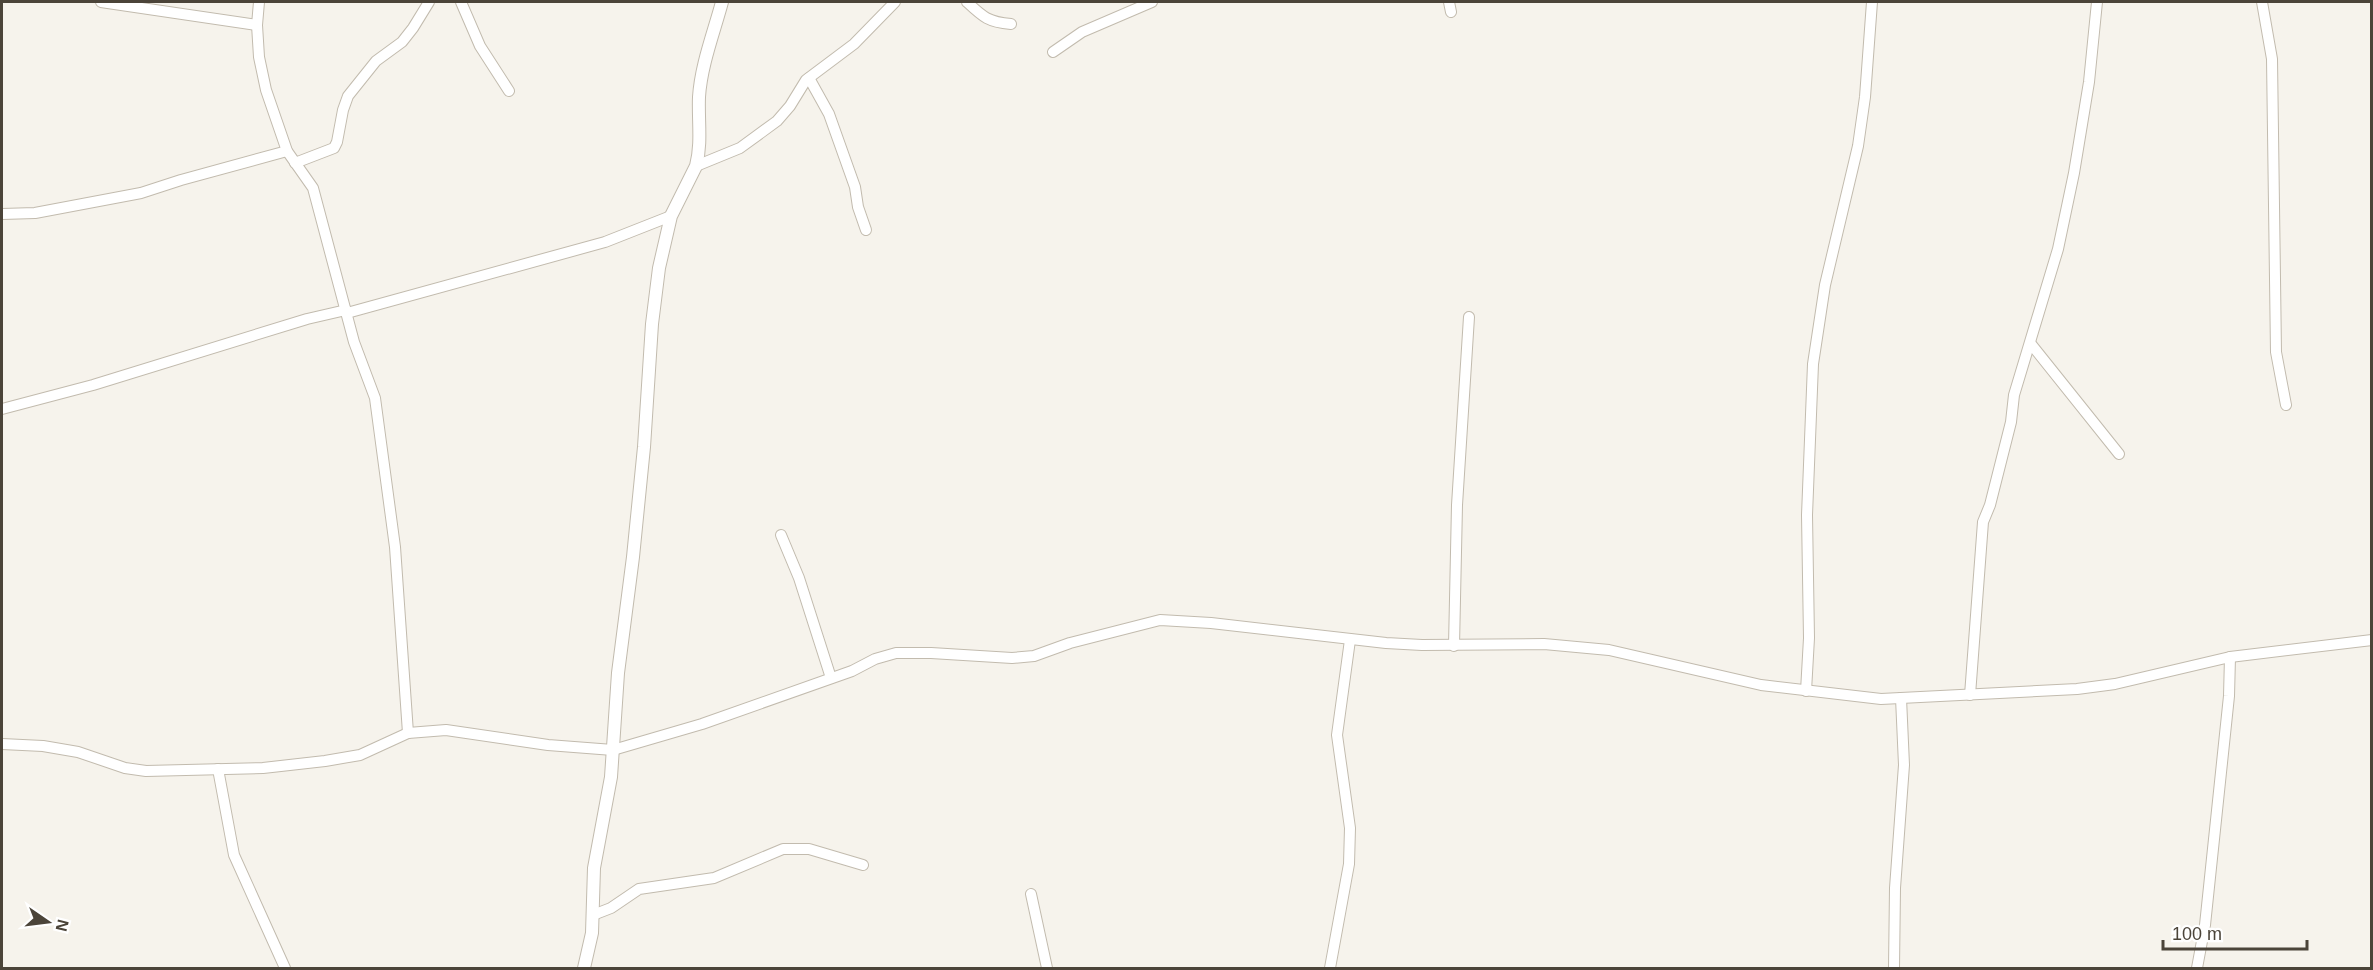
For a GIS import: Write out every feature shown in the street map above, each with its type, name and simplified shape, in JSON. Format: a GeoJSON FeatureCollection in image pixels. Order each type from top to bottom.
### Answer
{"type":"FeatureCollection","features":[{"type":"Feature","properties":{"kind":"street"},"geometry":{"type":"LineString","coordinates":[[101,2],[257,25]]}},
{"type":"Feature","properties":{"kind":"street"},"geometry":{"type":"LineString","coordinates":[[259,2],[257,25],[259,57],[266,90],[288,151],[313,188],[354,342],[375,398],[396,559],[408,733]]}},
{"type":"Feature","properties":{"kind":"street"},"geometry":{"type":"LineString","coordinates":[[295,164],[336,145],[348,96],[376,61],[402,42],[429,2]]}},
{"type":"Feature","properties":{"kind":"street"},"geometry":{"type":"LineString","coordinates":[[461,2],[480,46],[509,91]]}},
{"type":"Feature","properties":{"kind":"street"},"geometry":{"type":"LineString","coordinates":[[584,969],[592,933],[594,868],[611,777],[618,673],[644,447],[652,324],[659,268],[671,216],[696,166],[700,144],[699,95],[722,2]]}},
{"type":"Feature","properties":{"kind":"street"},"geometry":{"type":"LineString","coordinates":[[696,166],[740,148],[760,134],[784,113],[809,78],[854,44],[895,2]]}},
{"type":"Feature","properties":{"kind":"street"},"geometry":{"type":"LineString","coordinates":[[967,2],[993,23],[1011,24]]}},
{"type":"Feature","properties":{"kind":"street"},"geometry":{"type":"LineString","coordinates":[[1053,52],[1082,32],[1152,2]]}},
{"type":"Feature","properties":{"kind":"street"},"geometry":{"type":"LineString","coordinates":[[1806,691],[1809,638],[1807,515],[1813,364],[1825,285],[1858,146],[1865,97],[1872,2]]}},
{"type":"Feature","properties":{"kind":"street"},"geometry":{"type":"LineString","coordinates":[[1970,695],[1983,522],[1990,505],[2011,422],[2011,407],[2019,374],[2031,344],[2058,249],[2074,173],[2089,82],[2097,2]]}},
{"type":"Feature","properties":{"kind":"street"},"geometry":{"type":"LineString","coordinates":[[2262,2],[2272,59],[2276,352],[2286,405]]}},
{"type":"Feature","properties":{"kind":"street"},"geometry":{"type":"LineString","coordinates":[[809,78],[829,114],[855,187],[858,207],[866,230]]}},
{"type":"Feature","properties":{"kind":"street"},"geometry":{"type":"LineString","coordinates":[[2,214],[35,213],[141,193],[288,151]]}},
{"type":"Feature","properties":{"kind":"street"},"geometry":{"type":"LineString","coordinates":[[2,409],[93,385],[289,324],[347,311],[605,242],[671,216]]}},
{"type":"Feature","properties":{"kind":"street"},"geometry":{"type":"LineString","coordinates":[[1454,646],[1457,505],[1469,317]]}},
{"type":"Feature","properties":{"kind":"street"},"geometry":{"type":"LineString","coordinates":[[2031,344],[2119,454]]}},
{"type":"Feature","properties":{"kind":"street"},"geometry":{"type":"LineString","coordinates":[[781,534],[799,578],[831,678]]}},
{"type":"Feature","properties":{"kind":"street"},"geometry":{"type":"LineString","coordinates":[[2,744],[43,746],[78,752],[125,768],[146,771],[263,768],[360,755],[408,733],[446,730],[548,745],[613,750],[702,723],[896,653],[1012,658],[1034,656],[1070,643],[1160,620],[1210,623],[1350,640],[1454,646],[1544,644],[1609,650],[1761,685],[1870,699],[2077,689],[2106,685],[2230,657],[2372,640]]}},
{"type":"Feature","properties":{"kind":"street"},"geometry":{"type":"LineString","coordinates":[[1330,969],[1349,864],[1350,828],[1337,735],[1350,640]]}},
{"type":"Feature","properties":{"kind":"street"},"geometry":{"type":"LineString","coordinates":[[2198,969],[2205,925],[2226,720],[2230,657]]}},
{"type":"Feature","properties":{"kind":"street"},"geometry":{"type":"LineString","coordinates":[[1894,969],[1895,888],[1904,765],[1901,698]]}},
{"type":"Feature","properties":{"kind":"street"},"geometry":{"type":"LineString","coordinates":[[218,769],[234,855],[285,969]]}},
{"type":"Feature","properties":{"kind":"street"},"geometry":{"type":"LineString","coordinates":[[593,915],[611,908],[639,889],[714,878],[783,849],[809,849],[863,865]]}},
{"type":"Feature","properties":{"kind":"street"},"geometry":{"type":"LineString","coordinates":[[1031,894],[1047,969]]}}]}
